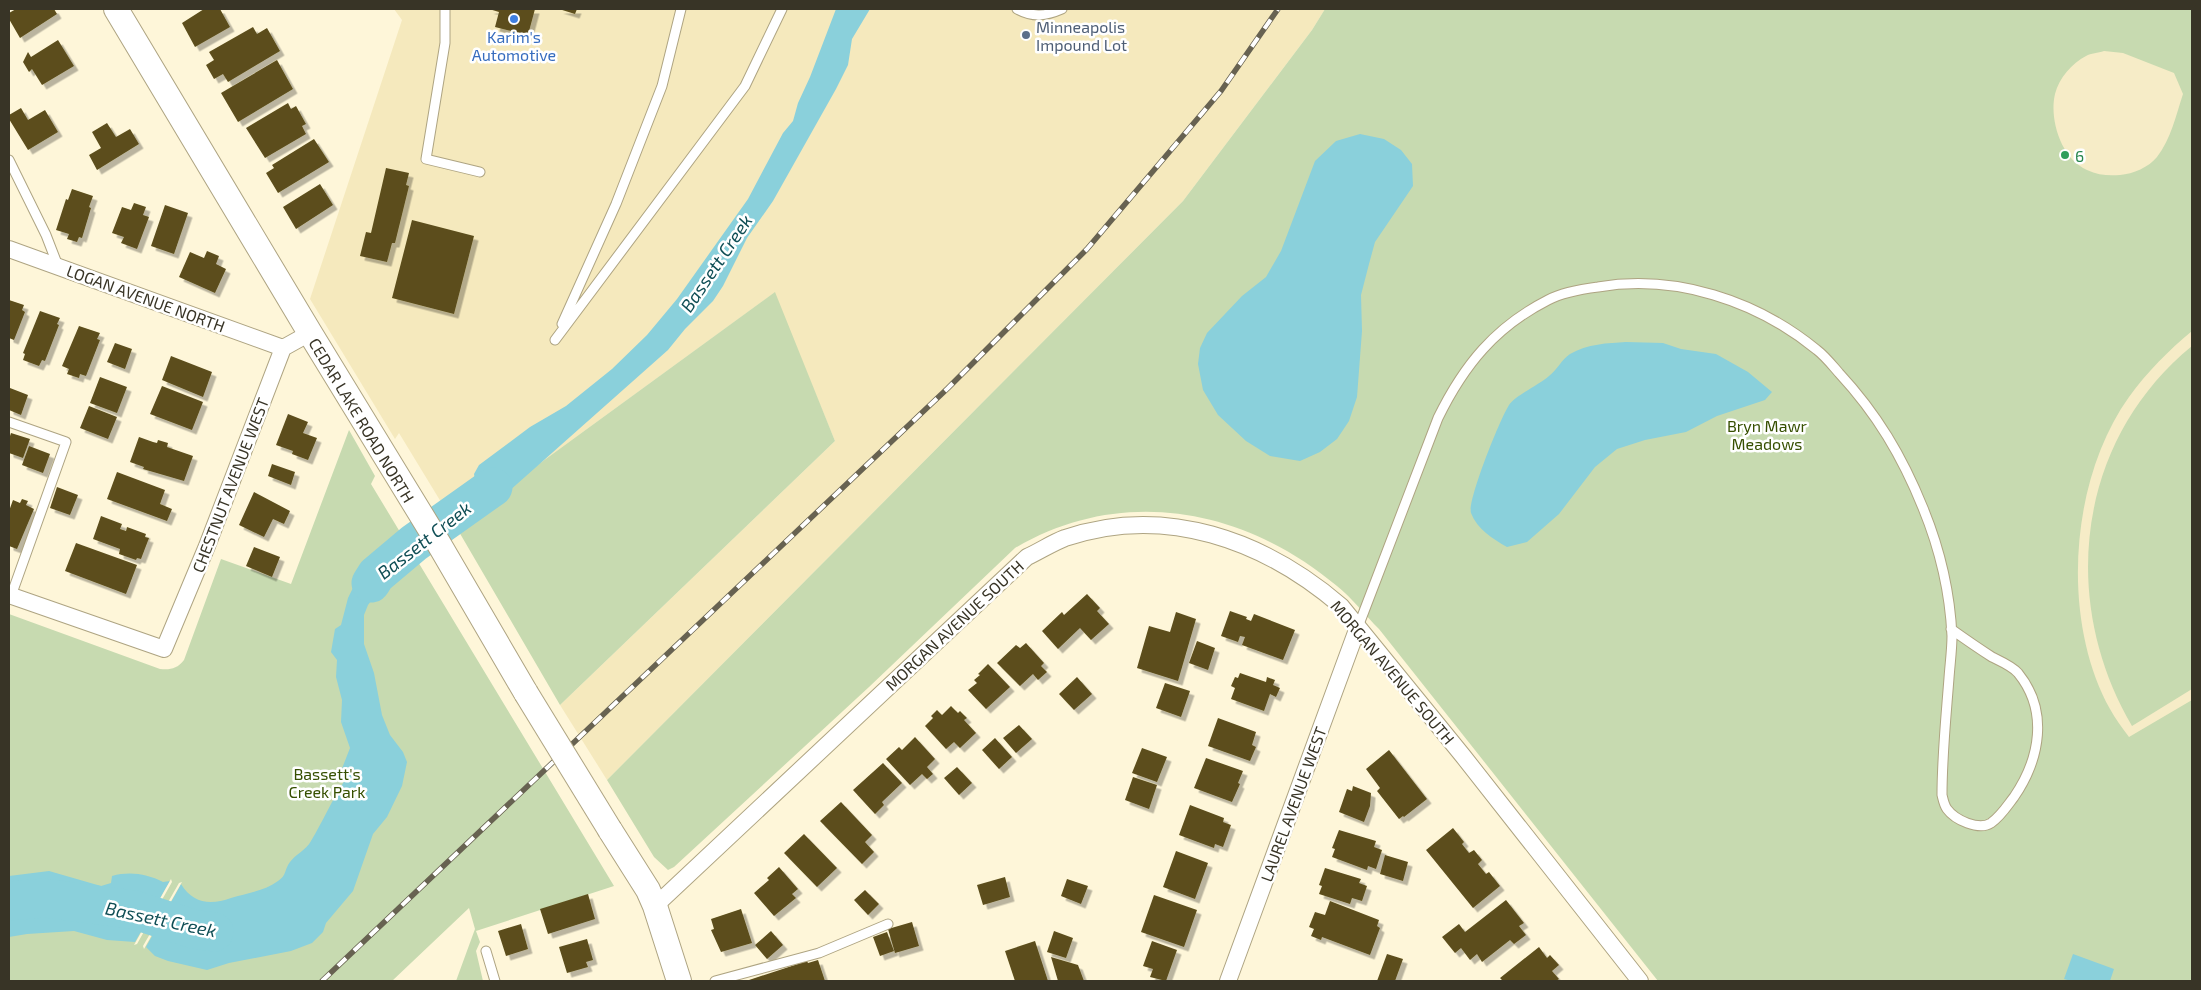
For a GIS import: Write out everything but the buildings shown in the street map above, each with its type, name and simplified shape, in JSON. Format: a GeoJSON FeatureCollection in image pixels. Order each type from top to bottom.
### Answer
{"type":"FeatureCollection","features":[{"type":"Feature","properties":{"kind":"street","name":"CEDAR LAKE ROAD NORTH"},"geometry":{"type":"LineString","coordinates":[[116,9],[526,693],[648,890],[679,981]]}},
{"type":"Feature","properties":{"kind":"street","name":"LOGAN AVENUE NORTH"},"geometry":{"type":"LineString","coordinates":[[9,249],[283,348]]}},
{"type":"Feature","properties":{"kind":"street"},"geometry":{"type":"LineString","coordinates":[[283,348],[310,333]]}},
{"type":"Feature","properties":{"kind":"street","name":"CHESTNUT AVENUE WEST"},"geometry":{"type":"LineString","coordinates":[[10,596],[164,648],[207,546],[283,348]]}},
{"type":"Feature","properties":{"kind":"street","name":"MORGAN AVENUE SOUTH"},"geometry":{"type":"LineString","coordinates":[[655,906],[1027,557],[1064,538],[1104,528],[1170,525],[1205,532],[1231,540],[1275,560],[1318,586],[1341,606],[1463,756],[1640,981]]}},
{"type":"Feature","properties":{"kind":"street","name":"LAUREL AVENUE WEST"},"geometry":{"type":"LineString","coordinates":[[1228,981],[1358,627]]}},
{"type":"Feature","properties":{"kind":"lane"},"geometry":{"type":"LineString","coordinates":[[445,9],[445,43],[426,159],[480,172]]}},
{"type":"Feature","properties":{"kind":"lane"},"geometry":{"type":"LineString","coordinates":[[681,9],[662,86],[616,204],[555,340],[745,86],[782,9]]}},
{"type":"Feature","properties":{"kind":"lane"},"geometry":{"type":"LineString","coordinates":[[1017,9],[1026,14],[1047,16],[1062,9]]}},
{"type":"Feature","properties":{"kind":"lane"},"geometry":{"type":"LineString","coordinates":[[9,160],[46,235],[58,267]]}},
{"type":"Feature","properties":{"kind":"lane"},"geometry":{"type":"LineString","coordinates":[[1358,627],[1438,418],[1454,386],[1477,354],[1513,322],[1549,299],[1582,289],[1609,285],[1655,283],[1698,290],[1733,301],[1779,323],[1817,350],[1858,394],[1887,432],[1906,468],[1924,510],[1940,561],[1951,629],[1942,795],[1946,808],[1957,819],[1976,825],[1990,824],[2003,812],[2023,784],[2036,752],[2038,720],[2033,695],[2017,672],[1951,629]]}},
{"type":"Feature","properties":{"kind":"lane"},"geometry":{"type":"LineString","coordinates":[[9,422],[66,442],[10,596]]}},
{"type":"Feature","properties":{"kind":"lane"},"geometry":{"type":"LineString","coordinates":[[715,981],[819,952],[888,924]]}},
{"type":"Feature","properties":{"kind":"lane"},"geometry":{"type":"LineString","coordinates":[[486,951],[496,981]]}},
{"type":"Feature","properties":{"kind":"shaded area"},"geometry":{"type":"Polygon","coordinates":[[[394,9],[1325,9],[1312,30],[1183,201],[607,780],[560,705],[835,441],[774,293],[455,525],[399,433],[395,439],[310,299],[402,20],[394,9]]]}},
{"type":"Feature","properties":{"kind":"green space","name":"Bryn Mawr Meadows"},"geometry":{"type":"Polygon","coordinates":[[[1325,9],[2192,9],[2192,981],[1658,981],[1379,629],[1348,596],[1301,559],[1262,538],[1222,523],[1181,514],[1139,512],[1097,516],[1056,528],[1015,548],[869,687],[674,867],[668,870],[654,857],[607,780],[1183,201],[1312,30],[1325,9]]]}},
{"type":"Feature","properties":{"kind":"green space"},"geometry":{"type":"Polygon","coordinates":[[[775,292],[835,441],[560,705],[455,525],[775,292]]]}},
{"type":"Feature","properties":{"kind":"green space","name":"Bassett's Creek Park"},"geometry":{"type":"Polygon","coordinates":[[[349,430],[375,476],[371,484],[614,886],[476,931],[480,942],[476,951],[483,981],[456,981],[475,929],[469,908],[392,981],[9,981],[9,614],[160,669],[176,667],[184,660],[221,559],[291,584],[349,430]]]}},
{"type":"Feature","properties":{"kind":"sand"},"geometry":{"type":"Polygon","coordinates":[[[2104,51],[2123,53],[2174,73],[2183,94],[2170,135],[2162,150],[2154,161],[2135,172],[2111,175],[2099,174],[2078,165],[2064,148],[2056,126],[2054,115],[2055,94],[2063,77],[2081,59],[2090,54],[2104,51]]]}},
{"type":"Feature","properties":{"kind":"sand"},"geometry":{"type":"Polygon","coordinates":[[[2192,331],[2192,346],[2153,384],[2124,427],[2103,474],[2091,524],[2088,575],[2094,627],[2109,677],[2132,726],[2192,689],[2192,700],[2129,737],[2110,709],[2094,673],[2084,634],[2078,592],[2079,550],[2084,508],[2094,468],[2109,430],[2129,397],[2159,362],[2192,331]]]}},
{"type":"Feature","properties":{"kind":"water"},"geometry":{"type":"Polygon","coordinates":[[[836,9],[870,9],[852,39],[848,65],[836,89],[773,201],[747,238],[723,286],[713,301],[685,329],[668,350],[499,500],[459,532],[440,502],[475,480],[474,474],[479,465],[530,427],[566,406],[612,369],[647,335],[677,299],[748,199],[783,133],[793,121],[798,103],[836,9]]]}},
{"type":"Feature","properties":{"kind":"water"},"geometry":{"type":"Polygon","coordinates":[[[1360,134],[1384,139],[1401,150],[1412,164],[1413,186],[1375,242],[1369,264],[1361,295],[1362,331],[1357,397],[1349,421],[1337,439],[1320,452],[1300,461],[1270,456],[1246,441],[1218,415],[1203,390],[1198,364],[1200,348],[1207,333],[1242,296],[1266,277],[1281,251],[1315,161],[1336,141],[1360,134]]]}},
{"type":"Feature","properties":{"kind":"water"},"geometry":{"type":"Polygon","coordinates":[[[1626,342],[1663,343],[1681,349],[1716,354],[1748,372],[1772,392],[1765,400],[1717,416],[1686,432],[1645,440],[1617,449],[1595,467],[1559,514],[1527,542],[1507,547],[1496,541],[1477,524],[1471,513],[1471,505],[1485,460],[1509,405],[1555,371],[1570,354],[1590,346],[1626,342]]]}},
{"type":"Feature","properties":{"kind":"water"},"geometry":{"type":"Polygon","coordinates":[[[401,532],[416,558],[374,597],[368,605],[364,615],[364,644],[374,673],[382,715],[390,735],[403,752],[407,762],[402,786],[387,817],[373,834],[353,891],[326,923],[323,932],[312,943],[291,951],[229,963],[207,970],[155,956],[146,947],[181,884],[191,896],[210,902],[224,900],[261,889],[281,879],[290,862],[311,841],[345,780],[341,771],[350,748],[341,722],[342,700],[336,677],[337,660],[331,652],[335,629],[341,625],[348,598],[368,557],[401,532]]]}},
{"type":"Feature","properties":{"kind":"water"},"geometry":{"type":"Polygon","coordinates":[[[49,871],[101,886],[111,883],[112,876],[125,874],[145,875],[163,882],[170,881],[135,942],[107,940],[74,931],[9,937],[9,876],[49,871]]]}},
{"type":"Feature","properties":{"kind":"water"},"geometry":{"type":"Polygon","coordinates":[[[2073,954],[2114,969],[2110,981],[2071,981],[2064,979],[2073,954]]]}},
{"type":"Feature","properties":{"kind":"pier"},"geometry":{"type":"Polygon","coordinates":[[[171,879],[172,882],[137,944],[134,945],[171,879]]]}},
{"type":"Feature","properties":{"kind":"pier"},"geometry":{"type":"Polygon","coordinates":[[[182,882],[144,949],[143,946],[179,883],[182,882]]]}},
{"type":"Feature","properties":{"kind":"waterway","name":"Bassett Creek"},"geometry":{"type":"LineString","coordinates":[[371,583],[376,575],[414,543],[493,487]]}},
{"type":"Feature","properties":{"kind":"waterway","name":"Bassett Creek"},"geometry":{"type":"LineString","coordinates":[[9,901],[44,898],[135,910],[193,929],[214,932]]}},
{"type":"Feature","properties":{"kind":"railway"},"geometry":{"type":"LineString","coordinates":[[322,981],[948,388],[1087,249],[1221,91],[1278,9]]}},
{"type":"Feature","properties":{"kind":"place","name":"Karim's Automotive"},"geometry":{"type":"Point","coordinates":[514,19]}},
{"type":"Feature","properties":{"kind":"place","name":"Minneapolis Impound Lot"},"geometry":{"type":"Point","coordinates":[1026,35]}},
{"type":"Feature","properties":{"kind":"place","name":"6"},"geometry":{"type":"Point","coordinates":[2065,155]}}]}
